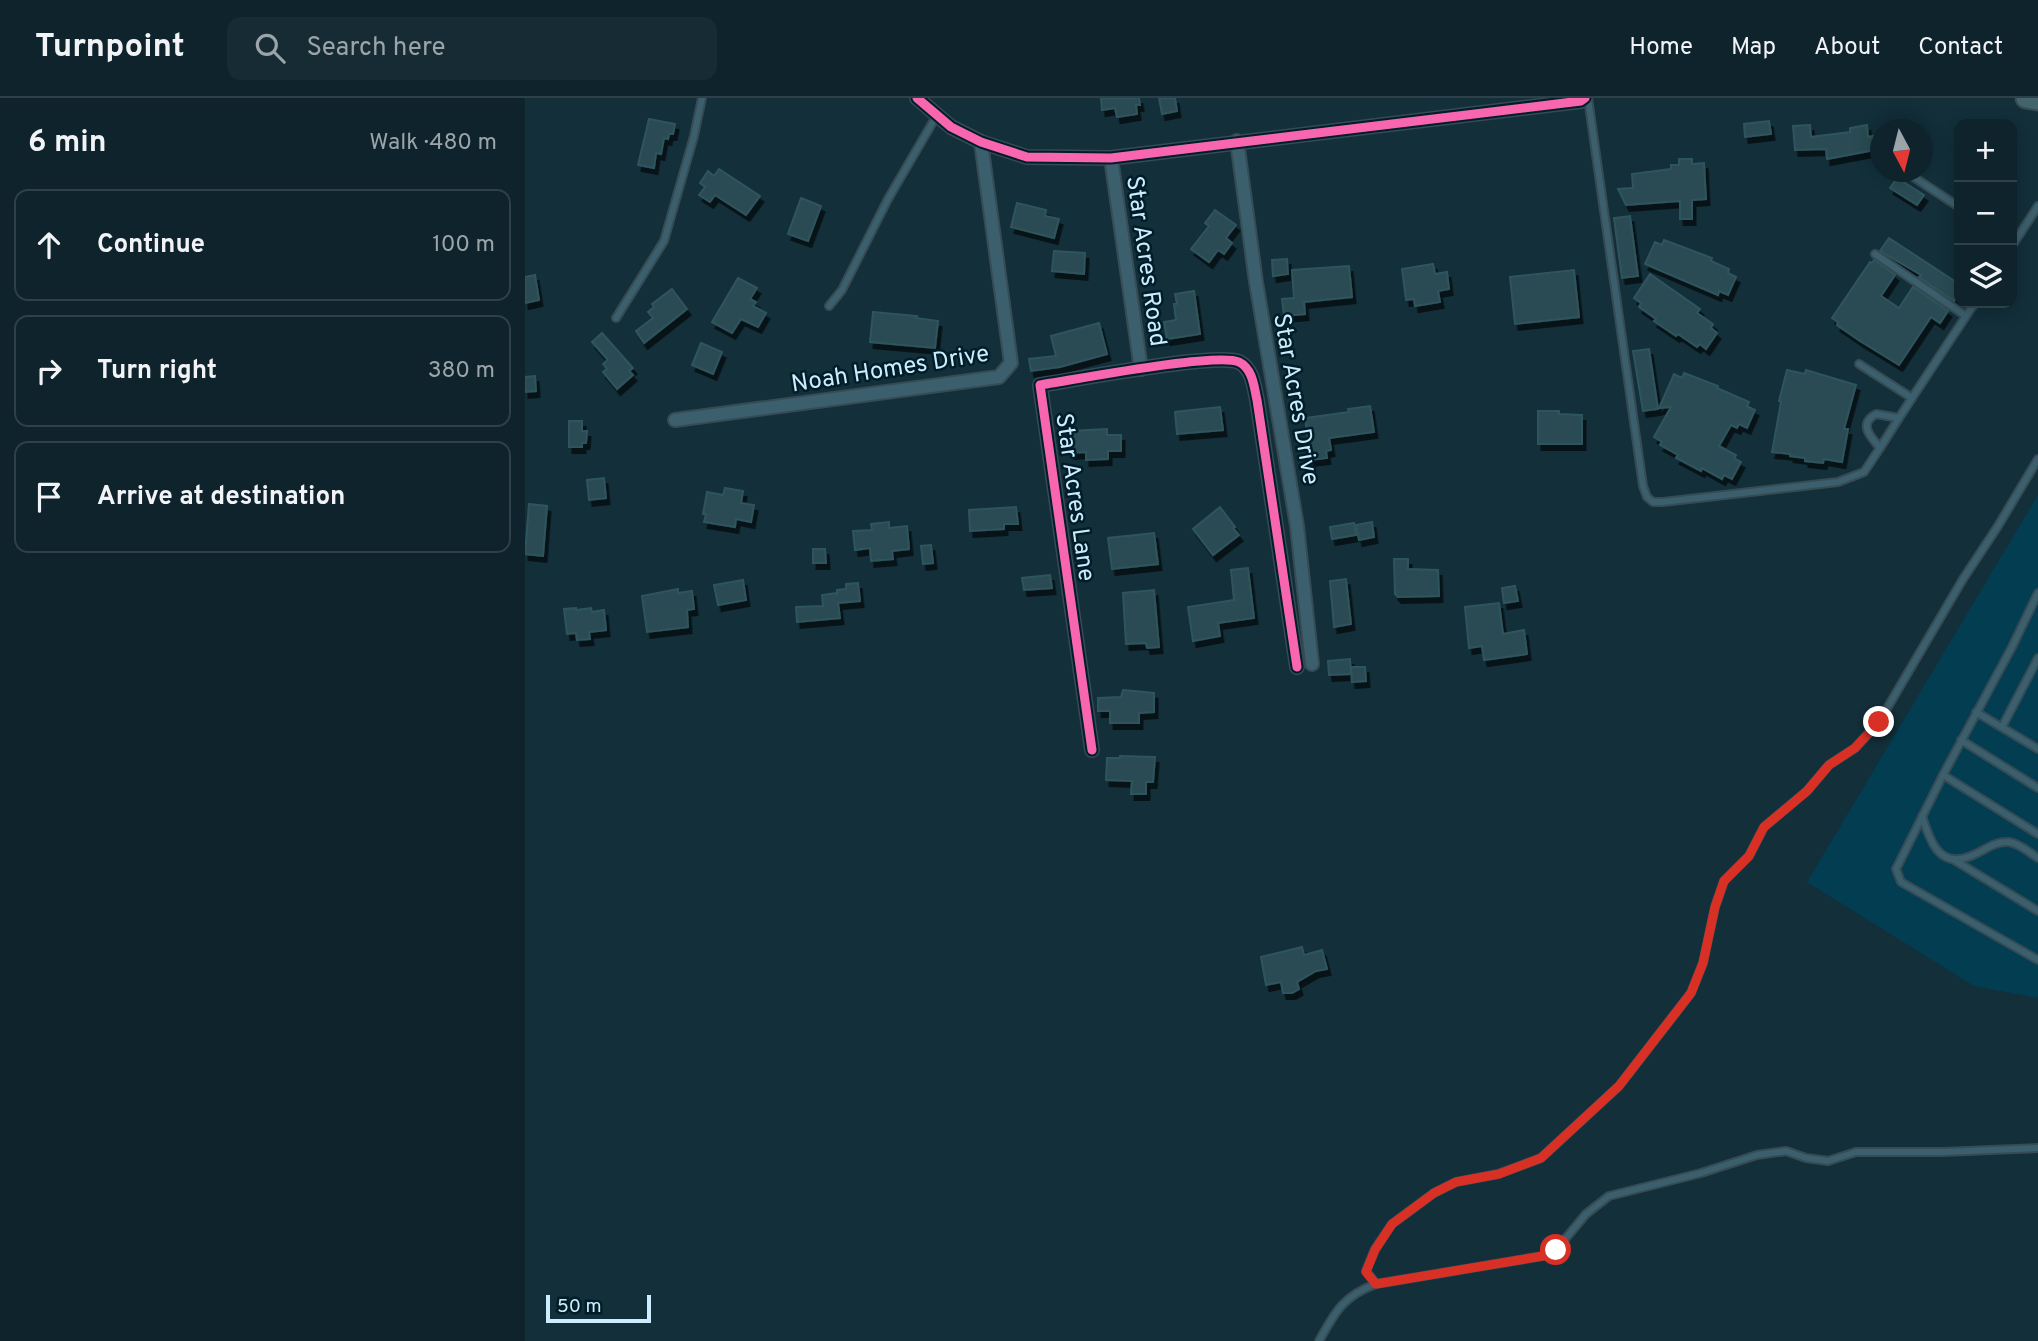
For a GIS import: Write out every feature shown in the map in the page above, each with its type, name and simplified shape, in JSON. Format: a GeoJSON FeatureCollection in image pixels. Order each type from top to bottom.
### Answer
{"type":"FeatureCollection","features":[{"type":"Feature","properties":{"kind":"highway"},"geometry":{"type":"LineString","coordinates":[[2026,98],[2038,100]]}},
{"type":"Feature","properties":{"kind":"street"},"geometry":{"type":"LineString","coordinates":[[916,98],[951,127],[981,142],[1027,157],[1111,158],[1567,103],[1587,98]]}},
{"type":"Feature","properties":{"kind":"street","name":"Star Acres Drive"},"geometry":{"type":"LineString","coordinates":[[1237,141],[1256,282],[1297,526],[1312,664]]}},
{"type":"Feature","properties":{"kind":"street","name":"Noah Homes Drive"},"geometry":{"type":"LineString","coordinates":[[675,420],[999,377],[1011,363],[981,142]]}},
{"type":"Feature","properties":{"kind":"street","name":"Star Acres Road"},"geometry":{"type":"LineString","coordinates":[[1111,158],[1141,369]]}},
{"type":"Feature","properties":{"kind":"street","name":"Star Acres Lane"},"geometry":{"type":"LineString","coordinates":[[1092,750],[1040,385],[1218,360],[1237,361],[1245,366],[1253,380],[1297,667]]}},
{"type":"Feature","properties":{"kind":"lane"},"geometry":{"type":"LineString","coordinates":[[616,318],[664,241],[702,98]]}},
{"type":"Feature","properties":{"kind":"lane"},"geometry":{"type":"LineString","coordinates":[[1587,98],[1643,486],[1647,497],[1653,502],[1838,482],[1864,471],[1972,308]]}},
{"type":"Feature","properties":{"kind":"lane"},"geometry":{"type":"LineString","coordinates":[[829,306],[842,290],[888,199],[937,115]]}},
{"type":"Feature","properties":{"kind":"lane"},"geometry":{"type":"LineString","coordinates":[[1921,182],[1954,204]]}},
{"type":"Feature","properties":{"kind":"lane"},"geometry":{"type":"LineString","coordinates":[[2017,237],[2038,206]]}},
{"type":"Feature","properties":{"kind":"lane"},"geometry":{"type":"LineString","coordinates":[[1875,254],[1966,316]]}},
{"type":"Feature","properties":{"kind":"lane"},"geometry":{"type":"LineString","coordinates":[[1859,364],[1912,398]]}},
{"type":"Feature","properties":{"kind":"lane"},"geometry":{"type":"LineString","coordinates":[[1880,448],[1868,434],[1868,419],[1876,414],[1899,418]]}},
{"type":"Feature","properties":{"kind":"lane"},"geometry":{"type":"LineString","coordinates":[[1376,1284],[1366,1272],[1375,1250],[1392,1224],[1434,1193],[1456,1182],[1499,1174],[1541,1158],[1619,1086],[1691,993],[1703,963],[1715,907],[1724,881],[1749,856],[1764,827],[1807,791],[1829,765],[1855,748],[1879,722],[2038,459]]}},
{"type":"Feature","properties":{"kind":"lane"},"geometry":{"type":"LineString","coordinates":[[2038,593],[2013,648],[1976,712],[1896,869],[1901,882],[2038,960]]}},
{"type":"Feature","properties":{"kind":"lane"},"geometry":{"type":"LineString","coordinates":[[2002,727],[2038,658]]}},
{"type":"Feature","properties":{"kind":"lane"},"geometry":{"type":"LineString","coordinates":[[1976,712],[2038,749]]}},
{"type":"Feature","properties":{"kind":"lane"},"geometry":{"type":"LineString","coordinates":[[1962,740],[2038,788]]}},
{"type":"Feature","properties":{"kind":"lane"},"geometry":{"type":"LineString","coordinates":[[1943,775],[2038,834]]}},
{"type":"Feature","properties":{"kind":"lane"},"geometry":{"type":"LineString","coordinates":[[1922,816],[1934,849],[2038,911]]}},
{"type":"Feature","properties":{"kind":"lane"},"geometry":{"type":"LineString","coordinates":[[1954,860],[1968,858],[2000,842],[2013,842],[2038,859]]}},
{"type":"Feature","properties":{"kind":"lane"},"geometry":{"type":"LineString","coordinates":[[1319,1341],[1338,1307],[1357,1291],[1376,1284],[1543,1256],[1556,1250],[1586,1214],[1609,1196],[1701,1173],[1757,1155],[1786,1151],[1828,1161],[1856,1152],[1942,1152],[2038,1147]]}},
{"type":"Feature","properties":{"kind":"shaded area"},"geometry":{"type":"Polygon","coordinates":[[[2038,495],[2038,998],[1974,986],[1807,882],[2038,495]]]}},
{"type":"Feature","properties":{"kind":"building"},"geometry":{"type":"Polygon","coordinates":[[[1101,98],[1139,98],[1140,105],[1136,105],[1137,114],[1117,117],[1115,108],[1102,110],[1101,98]]]}},
{"type":"Feature","properties":{"kind":"building"},"geometry":{"type":"Polygon","coordinates":[[[1159,98],[1175,98],[1177,111],[1162,114],[1159,98]]]}},
{"type":"Feature","properties":{"kind":"building"},"geometry":{"type":"Polygon","coordinates":[[[649,119],[675,124],[673,134],[669,134],[668,139],[664,138],[661,154],[656,153],[654,168],[638,165],[649,119]]]}},
{"type":"Feature","properties":{"kind":"building"},"geometry":{"type":"Polygon","coordinates":[[[1769,121],[1771,134],[1745,137],[1744,124],[1769,121]]]}},
{"type":"Feature","properties":{"kind":"building"},"geometry":{"type":"Polygon","coordinates":[[[1810,125],[1811,137],[1850,132],[1850,128],[1867,125],[1870,151],[1827,159],[1826,149],[1795,150],[1793,126],[1810,125]]]}},
{"type":"Feature","properties":{"kind":"building"},"geometry":{"type":"Polygon","coordinates":[[[1679,159],[1692,159],[1692,164],[1704,163],[1706,199],[1692,200],[1692,219],[1680,219],[1680,201],[1626,205],[1618,189],[1633,188],[1632,174],[1671,169],[1671,165],[1679,165],[1679,159]]]}},
{"type":"Feature","properties":{"kind":"building"},"geometry":{"type":"Polygon","coordinates":[[[719,169],[760,196],[746,215],[715,195],[710,202],[699,195],[705,187],[700,183],[708,171],[714,176],[719,169]]]}},
{"type":"Feature","properties":{"kind":"building"},"geometry":{"type":"Polygon","coordinates":[[[1894,182],[1903,182],[1924,195],[1917,205],[1890,188],[1894,182]]]}},
{"type":"Feature","properties":{"kind":"building"},"geometry":{"type":"Polygon","coordinates":[[[801,198],[821,206],[808,241],[788,234],[801,198]]]}},
{"type":"Feature","properties":{"kind":"building"},"geometry":{"type":"Polygon","coordinates":[[[1017,203],[1046,210],[1045,216],[1059,219],[1054,238],[1011,227],[1017,203]]]}},
{"type":"Feature","properties":{"kind":"building"},"geometry":{"type":"Polygon","coordinates":[[[1215,210],[1236,225],[1226,238],[1232,243],[1224,254],[1218,250],[1209,262],[1191,249],[1209,226],[1205,223],[1215,210]]]}},
{"type":"Feature","properties":{"kind":"building"},"geometry":{"type":"Polygon","coordinates":[[[1630,216],[1638,276],[1622,278],[1614,218],[1630,216]]]}},
{"type":"Feature","properties":{"kind":"building"},"geometry":{"type":"Polygon","coordinates":[[[1889,238],[1954,281],[1954,301],[1919,277],[1921,275],[1880,251],[1889,238]]]}},
{"type":"Feature","properties":{"kind":"building"},"geometry":{"type":"Polygon","coordinates":[[[1664,240],[1712,258],[1711,261],[1729,269],[1728,273],[1736,277],[1728,295],[1719,291],[1718,295],[1645,264],[1655,242],[1662,245],[1664,240]]]}},
{"type":"Feature","properties":{"kind":"building"},"geometry":{"type":"Polygon","coordinates":[[[1054,251],[1085,253],[1084,274],[1052,271],[1054,251]]]}},
{"type":"Feature","properties":{"kind":"building"},"geometry":{"type":"Polygon","coordinates":[[[1287,259],[1288,274],[1273,276],[1272,260],[1287,259]]]}},
{"type":"Feature","properties":{"kind":"building"},"geometry":{"type":"Polygon","coordinates":[[[1874,260],[1895,275],[1881,296],[1899,308],[1913,287],[1948,311],[1940,323],[1931,317],[1899,365],[1837,325],[1838,322],[1832,318],[1874,260]]]}},
{"type":"Feature","properties":{"kind":"building"},"geometry":{"type":"Polygon","coordinates":[[[1433,264],[1435,274],[1447,272],[1449,289],[1438,291],[1440,302],[1415,306],[1414,299],[1406,300],[1402,269],[1433,264]]]}},
{"type":"Feature","properties":{"kind":"building"},"geometry":{"type":"Polygon","coordinates":[[[1349,266],[1352,297],[1304,302],[1305,314],[1284,316],[1282,299],[1294,298],[1292,270],[1349,266]]]}},
{"type":"Feature","properties":{"kind":"building"},"geometry":{"type":"Polygon","coordinates":[[[1574,270],[1579,317],[1515,324],[1510,277],[1574,270]]]}},
{"type":"Feature","properties":{"kind":"building"},"geometry":{"type":"Polygon","coordinates":[[[1650,274],[1700,309],[1697,313],[1713,324],[1711,328],[1717,333],[1706,349],[1700,344],[1697,347],[1678,334],[1676,336],[1639,307],[1641,303],[1634,298],[1650,274]]]}},
{"type":"Feature","properties":{"kind":"building"},"geometry":{"type":"Polygon","coordinates":[[[535,275],[539,300],[525,303],[525,277],[535,275]]]}},
{"type":"Feature","properties":{"kind":"building"},"geometry":{"type":"Polygon","coordinates":[[[738,278],[757,288],[750,299],[756,302],[753,306],[766,313],[758,327],[741,319],[732,333],[712,322],[738,278]]]}},
{"type":"Feature","properties":{"kind":"building"},"geometry":{"type":"Polygon","coordinates":[[[672,289],[687,309],[644,343],[636,331],[653,318],[648,312],[654,307],[652,304],[672,289]]]}},
{"type":"Feature","properties":{"kind":"building"},"geometry":{"type":"Polygon","coordinates":[[[1194,291],[1200,334],[1167,339],[1164,322],[1176,320],[1175,294],[1194,291]]]}},
{"type":"Feature","properties":{"kind":"building"},"geometry":{"type":"Polygon","coordinates":[[[873,312],[938,321],[935,348],[870,342],[873,312]]]}},
{"type":"Feature","properties":{"kind":"building"},"geometry":{"type":"Polygon","coordinates":[[[1099,323],[1107,354],[1060,367],[1031,371],[1029,359],[1056,356],[1051,336],[1099,323]]]}},
{"type":"Feature","properties":{"kind":"building"},"geometry":{"type":"Polygon","coordinates":[[[602,333],[633,368],[629,371],[633,375],[617,389],[603,372],[607,369],[603,364],[608,360],[592,342],[602,333]]]}},
{"type":"Feature","properties":{"kind":"building"},"geometry":{"type":"Polygon","coordinates":[[[701,343],[722,352],[713,374],[692,365],[701,343]]]}},
{"type":"Feature","properties":{"kind":"building"},"geometry":{"type":"Polygon","coordinates":[[[1649,349],[1658,409],[1643,411],[1633,351],[1649,349]]]}},
{"type":"Feature","properties":{"kind":"building"},"geometry":{"type":"Polygon","coordinates":[[[1787,370],[1805,374],[1806,370],[1856,385],[1844,429],[1848,429],[1842,462],[1824,459],[1823,463],[1805,461],[1805,458],[1772,452],[1781,402],[1779,401],[1787,370]]]}},
{"type":"Feature","properties":{"kind":"building"},"geometry":{"type":"Polygon","coordinates":[[[1684,373],[1749,402],[1747,406],[1755,410],[1747,428],[1739,424],[1737,428],[1731,425],[1719,446],[1736,455],[1734,458],[1741,462],[1732,479],[1724,475],[1722,479],[1676,458],[1678,455],[1660,445],[1662,442],[1654,437],[1671,407],[1659,408],[1674,374],[1682,378],[1684,373]]]}},
{"type":"Feature","properties":{"kind":"building"},"geometry":{"type":"Polygon","coordinates":[[[535,376],[536,391],[525,392],[525,377],[535,376]]]}},
{"type":"Feature","properties":{"kind":"building"},"geometry":{"type":"Polygon","coordinates":[[[1370,406],[1374,432],[1329,438],[1331,450],[1326,451],[1327,458],[1311,460],[1305,418],[1370,406]]]}},
{"type":"Feature","properties":{"kind":"building"},"geometry":{"type":"Polygon","coordinates":[[[1220,407],[1223,430],[1177,434],[1175,412],[1220,407]]]}},
{"type":"Feature","properties":{"kind":"building"},"geometry":{"type":"Polygon","coordinates":[[[1538,411],[1582,415],[1582,444],[1538,444],[1538,411]]]}},
{"type":"Feature","properties":{"kind":"building"},"geometry":{"type":"Polygon","coordinates":[[[569,421],[582,421],[582,431],[587,431],[586,443],[582,443],[582,447],[569,447],[569,421]]]}},
{"type":"Feature","properties":{"kind":"building"},"geometry":{"type":"Polygon","coordinates":[[[1107,429],[1107,435],[1121,435],[1121,451],[1108,451],[1108,459],[1086,460],[1086,452],[1071,453],[1070,431],[1107,429]]]}},
{"type":"Feature","properties":{"kind":"building"},"geometry":{"type":"Polygon","coordinates":[[[604,478],[606,498],[589,500],[587,480],[604,478]]]}},
{"type":"Feature","properties":{"kind":"building"},"geometry":{"type":"Polygon","coordinates":[[[725,488],[743,491],[741,503],[754,505],[751,522],[736,519],[735,527],[704,522],[707,492],[723,495],[725,488]]]}},
{"type":"Feature","properties":{"kind":"building"},"geometry":{"type":"Polygon","coordinates":[[[529,504],[547,506],[543,556],[525,554],[529,504]]]}},
{"type":"Feature","properties":{"kind":"building"},"geometry":{"type":"Polygon","coordinates":[[[1016,507],[1018,524],[1004,524],[1004,529],[970,531],[969,510],[1016,507]]]}},
{"type":"Feature","properties":{"kind":"building"},"geometry":{"type":"Polygon","coordinates":[[[1220,507],[1239,535],[1213,555],[1193,529],[1220,507]]]}},
{"type":"Feature","properties":{"kind":"building"},"geometry":{"type":"Polygon","coordinates":[[[889,522],[889,528],[907,526],[909,549],[892,551],[893,559],[871,561],[870,548],[855,550],[853,531],[872,530],[871,524],[889,522]]]}},
{"type":"Feature","properties":{"kind":"building"},"geometry":{"type":"Polygon","coordinates":[[[1372,522],[1374,537],[1359,540],[1356,525],[1372,522]]]}},
{"type":"Feature","properties":{"kind":"building"},"geometry":{"type":"Polygon","coordinates":[[[1354,523],[1356,535],[1332,539],[1330,527],[1354,523]]]}},
{"type":"Feature","properties":{"kind":"building"},"geometry":{"type":"Polygon","coordinates":[[[1154,533],[1158,564],[1112,569],[1108,538],[1154,533]]]}},
{"type":"Feature","properties":{"kind":"building"},"geometry":{"type":"Polygon","coordinates":[[[931,545],[933,563],[923,564],[921,546],[931,545]]]}},
{"type":"Feature","properties":{"kind":"building"},"geometry":{"type":"Polygon","coordinates":[[[813,549],[825,549],[826,563],[813,563],[813,549]]]}},
{"type":"Feature","properties":{"kind":"building"},"geometry":{"type":"Polygon","coordinates":[[[1394,559],[1408,559],[1408,569],[1438,570],[1439,596],[1398,597],[1395,594],[1394,559]]]}},
{"type":"Feature","properties":{"kind":"building"},"geometry":{"type":"Polygon","coordinates":[[[1248,568],[1254,618],[1218,623],[1220,636],[1193,641],[1188,607],[1234,600],[1231,570],[1248,568]]]}},
{"type":"Feature","properties":{"kind":"building"},"geometry":{"type":"Polygon","coordinates":[[[1050,575],[1052,588],[1024,590],[1022,578],[1050,575]]]}},
{"type":"Feature","properties":{"kind":"building"},"geometry":{"type":"Polygon","coordinates":[[[1346,579],[1351,624],[1334,627],[1330,581],[1346,579]]]}},
{"type":"Feature","properties":{"kind":"building"},"geometry":{"type":"Polygon","coordinates":[[[743,580],[746,600],[718,605],[714,585],[743,580]]]}},
{"type":"Feature","properties":{"kind":"building"},"geometry":{"type":"Polygon","coordinates":[[[858,583],[860,601],[838,603],[840,618],[797,622],[796,607],[823,606],[822,595],[837,593],[837,590],[846,589],[846,584],[858,583]]]}},
{"type":"Feature","properties":{"kind":"building"},"geometry":{"type":"Polygon","coordinates":[[[1515,586],[1518,601],[1504,603],[1502,588],[1515,586]]]}},
{"type":"Feature","properties":{"kind":"building"},"geometry":{"type":"Polygon","coordinates":[[[678,589],[678,593],[692,591],[694,609],[687,610],[688,627],[647,632],[642,596],[678,589]]]}},
{"type":"Feature","properties":{"kind":"building"},"geometry":{"type":"Polygon","coordinates":[[[1154,590],[1159,647],[1147,648],[1146,643],[1126,644],[1123,593],[1154,590]]]}},
{"type":"Feature","properties":{"kind":"building"},"geometry":{"type":"Polygon","coordinates":[[[1499,603],[1503,634],[1524,630],[1527,654],[1484,660],[1482,646],[1469,648],[1465,607],[1499,603]]]}},
{"type":"Feature","properties":{"kind":"building"},"geometry":{"type":"Polygon","coordinates":[[[591,608],[592,612],[604,610],[606,630],[589,632],[590,639],[577,640],[576,633],[567,634],[564,609],[591,608]]]}},
{"type":"Feature","properties":{"kind":"building"},"geometry":{"type":"Polygon","coordinates":[[[1350,659],[1351,674],[1329,675],[1328,661],[1350,659]]]}},
{"type":"Feature","properties":{"kind":"building"},"geometry":{"type":"Polygon","coordinates":[[[1351,667],[1365,667],[1366,681],[1352,682],[1351,667]]]}},
{"type":"Feature","properties":{"kind":"building"},"geometry":{"type":"Polygon","coordinates":[[[1123,690],[1154,693],[1154,712],[1139,713],[1139,723],[1110,723],[1110,711],[1098,711],[1098,698],[1121,697],[1123,690]]]}},
{"type":"Feature","properties":{"kind":"building"},"geometry":{"type":"Polygon","coordinates":[[[1155,757],[1153,782],[1146,782],[1146,794],[1131,794],[1132,781],[1106,780],[1107,758],[1155,757]]]}},
{"type":"Feature","properties":{"kind":"building"},"geometry":{"type":"Polygon","coordinates":[[[1302,947],[1304,955],[1322,950],[1327,969],[1316,971],[1297,982],[1299,989],[1292,993],[1283,993],[1281,982],[1266,985],[1261,957],[1302,947]]]}},
{"type":"Feature","properties":{"kind":"cycle path"},"geometry":{"type":"LineString","coordinates":[[917,98],[951,127],[981,142],[1027,157],[1111,158],[1581,101],[1585,98]]}},
{"type":"Feature","properties":{"kind":"cycle path"},"geometry":{"type":"LineString","coordinates":[[1092,750],[1040,385],[1203,361],[1225,360],[1244,365],[1252,379],[1257,400],[1297,667]]}},
{"type":"Feature","properties":{"kind":"route"},"geometry":{"type":"LineString","coordinates":[[1556,1250],[1543,1256],[1376,1284],[1366,1272],[1375,1250],[1392,1224],[1434,1193],[1456,1182],[1499,1174],[1541,1158],[1619,1086],[1691,993],[1703,963],[1715,907],[1724,881],[1749,856],[1764,827],[1807,791],[1829,765],[1855,748],[1879,722]]}}]}
